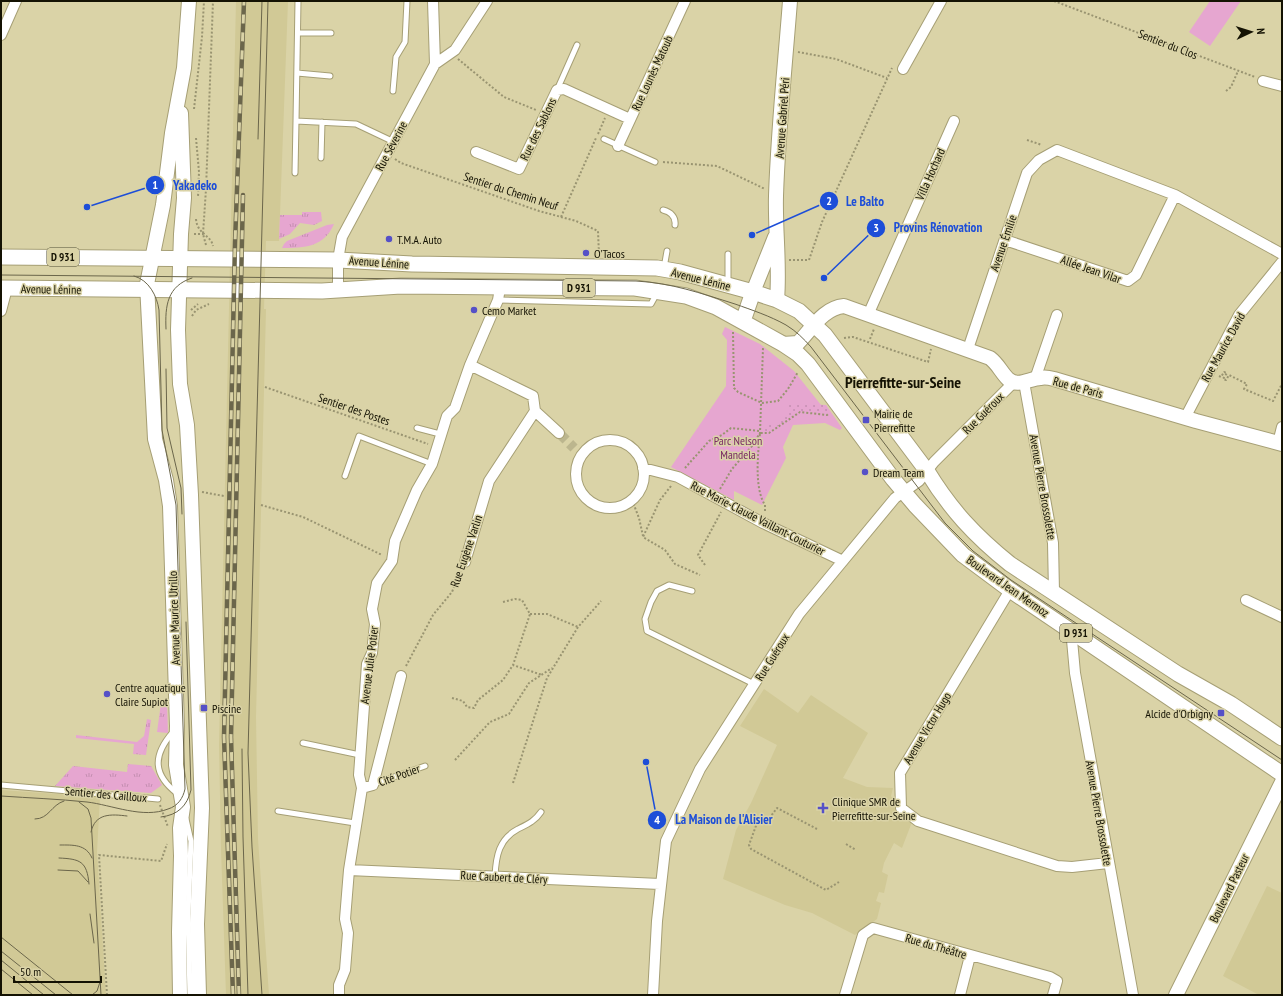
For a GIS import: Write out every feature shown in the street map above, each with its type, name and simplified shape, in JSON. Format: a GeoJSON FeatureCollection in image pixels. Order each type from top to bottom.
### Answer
{"type":"FeatureCollection","features":[{"type":"Feature","properties":{"kind":"main road","name":"Avenue Lénine"},"geometry":{"type":"LineString","coordinates":[[1,257],[181,258],[210,255],[412,264],[599,266],[664,269],[753,292]]}},
{"type":"Feature","properties":{"kind":"main road","name":"Avenue Lénine"},"geometry":{"type":"LineString","coordinates":[[4,288],[338,290],[401,286],[499,294],[635,288],[686,296],[716,308],[738,323]]}},
{"type":"Feature","properties":{"kind":"main road","name":"Boulevard Jean Mermoz"},"geometry":{"type":"LineString","coordinates":[[753,292],[777,300],[799,311],[815,323],[826,335],[963,522],[985,544],[1010,564],[1178,674],[1231,704],[1282,738]]}},
{"type":"Feature","properties":{"kind":"main road"},"geometry":{"type":"LineString","coordinates":[[738,323],[753,292]]}},
{"type":"Feature","properties":{"kind":"main road","name":"Boulevard Jean Mermoz"},"geometry":{"type":"LineString","coordinates":[[738,323],[783,344],[798,354],[808,364],[904,492],[964,555],[1010,590],[1071,629],[1282,774]]}},
{"type":"Feature","properties":{"kind":"street"},"geometry":{"type":"LineString","coordinates":[[1,33],[16,1]]}},
{"type":"Feature","properties":{"kind":"street"},"geometry":{"type":"LineString","coordinates":[[183,75],[189,1]]}},
{"type":"Feature","properties":{"kind":"street"},"geometry":{"type":"LineString","coordinates":[[433,1],[433,44],[436,64],[455,50],[487,1]]}},
{"type":"Feature","properties":{"kind":"street","name":"Rue Lounès Matoub"},"geometry":{"type":"LineString","coordinates":[[618,146],[685,1]]}},
{"type":"Feature","properties":{"kind":"street","name":"Avenue Gabriel Péri"},"geometry":{"type":"LineString","coordinates":[[777,300],[779,260],[776,235],[776,195],[790,1]]}},
{"type":"Feature","properties":{"kind":"street"},"geometry":{"type":"LineString","coordinates":[[903,68],[941,1]]}},
{"type":"Feature","properties":{"kind":"street","name":"Rue Séverine"},"geometry":{"type":"LineString","coordinates":[[338,290],[338,260],[342,237],[436,64]]}},
{"type":"Feature","properties":{"kind":"street","name":"Avenue Maurice Utrillo"},"geometry":{"type":"LineString","coordinates":[[180,995],[179,932],[181,802],[176,765],[177,729],[170,506],[168,487],[155,439],[147,290],[163,204],[172,133],[183,75]]}},
{"type":"Feature","properties":{"kind":"street","name":"Avenue Maurice Utrillo"},"geometry":{"type":"LineString","coordinates":[[183,75],[181,121],[184,190],[178,319],[180,377],[187,425],[191,495],[202,808],[197,924],[199,995]]}},
{"type":"Feature","properties":{"kind":"street"},"geometry":{"type":"LineString","coordinates":[[1263,81],[1282,86]]}},
{"type":"Feature","properties":{"kind":"street","name":"Rue des Sablons"},"geometry":{"type":"LineString","coordinates":[[476,152],[519,169],[557,90],[564,89],[630,119]]}},
{"type":"Feature","properties":{"kind":"street","name":"Villa Hochard"},"geometry":{"type":"LineString","coordinates":[[868,315],[954,121]]}},
{"type":"Feature","properties":{"kind":"street","name":"Avenue Émilie"},"geometry":{"type":"LineString","coordinates":[[968,349],[1027,173],[1039,160],[1057,150],[1175,195]]}},
{"type":"Feature","properties":{"kind":"street"},"geometry":{"type":"LineString","coordinates":[[1175,195],[1282,254]]}},
{"type":"Feature","properties":{"kind":"street","name":"Allée Jean Vilar"},"geometry":{"type":"LineString","coordinates":[[1005,240],[1128,282],[1136,275],[1175,195]]}},
{"type":"Feature","properties":{"kind":"street","name":"Avenue Gabriel Péri"},"geometry":{"type":"LineString","coordinates":[[753,292],[776,235]]}},
{"type":"Feature","properties":{"kind":"street","name":"Rue Maurice David"},"geometry":{"type":"LineString","coordinates":[[1185,418],[1239,315],[1282,262]]}},
{"type":"Feature","properties":{"kind":"street"},"geometry":{"type":"LineString","coordinates":[[1,311],[4,288]]}},
{"type":"Feature","properties":{"kind":"street","name":"Avenue Julie Potier"},"geometry":{"type":"LineString","coordinates":[[339,995],[339,985],[346,963],[348,933],[345,919],[349,870],[355,824],[362,788],[358,775],[367,664],[372,653],[375,624],[372,609],[376,583],[392,561],[395,541],[417,490],[432,464],[438,447],[440,434],[447,416],[455,408],[499,294]]}},
{"type":"Feature","properties":{"kind":"street"},"geometry":{"type":"LineString","coordinates":[[783,344],[798,343],[815,323],[834,307],[844,306],[990,358],[998,364],[1008,378],[1024,381],[1056,315]]}},
{"type":"Feature","properties":{"kind":"street"},"geometry":{"type":"LineString","coordinates":[[470,366],[533,396],[535,410],[559,433]]}},
{"type":"Feature","properties":{"kind":"street","name":"Rue de Paris"},"geometry":{"type":"LineString","coordinates":[[1024,381],[1054,379],[1185,418],[1280,443]]}},
{"type":"Feature","properties":{"kind":"street","name":"Rue Guéroux"},"geometry":{"type":"LineString","coordinates":[[653,995],[660,884],[666,841],[671,827],[700,769],[799,614],[895,498],[919,481],[927,471],[1024,381]]}},
{"type":"Feature","properties":{"kind":"street","name":"Avenue Pierre Brossolette"},"geometry":{"type":"LineString","coordinates":[[1024,381],[1053,542],[1054,592]]}},
{"type":"Feature","properties":{"kind":"street","name":"Rue Eugène Varlin"},"geometry":{"type":"LineString","coordinates":[[465,562],[489,481],[535,410]]}},
{"type":"Feature","properties":{"kind":"street"},"geometry":{"type":"LineString","coordinates":[[1280,443],[1282,427]]}},
{"type":"Feature","properties":{"kind":"street"},"geometry":{"type":"LineString","coordinates":[[611,439],[622,442],[632,448],[640,457],[643,468],[642,486],[632,500],[622,506],[612,508],[601,507],[591,503],[583,495],[576,480],[578,451],[600,441],[611,439]]}},
{"type":"Feature","properties":{"kind":"street","name":"Rue Marie-Claude Vaillant-Couturier"},"geometry":{"type":"LineString","coordinates":[[643,468],[676,476],[763,523],[843,561]]}},
{"type":"Feature","properties":{"kind":"street","name":"Avenue Victor Hugo"},"geometry":{"type":"LineString","coordinates":[[1010,590],[900,773],[901,808],[918,821],[1057,866],[1072,867],[1108,863]]}},
{"type":"Feature","properties":{"kind":"street"},"geometry":{"type":"LineString","coordinates":[[1246,600],[1282,617]]}},
{"type":"Feature","properties":{"kind":"street","name":"Avenue Pierre Brossolette"},"geometry":{"type":"LineString","coordinates":[[1071,629],[1075,673],[1108,863],[1133,995]]}},
{"type":"Feature","properties":{"kind":"street"},"geometry":{"type":"LineString","coordinates":[[362,788],[373,785],[401,676]]}},
{"type":"Feature","properties":{"kind":"street","name":"Boulevard Pasteur"},"geometry":{"type":"LineString","coordinates":[[1176,995],[1282,782]]}},
{"type":"Feature","properties":{"kind":"street","name":"Rue Caubert de Cléry"},"geometry":{"type":"LineString","coordinates":[[349,870],[660,884]]}},
{"type":"Feature","properties":{"kind":"street","name":"Rue du Théâtre"},"geometry":{"type":"LineString","coordinates":[[845,995],[863,935],[873,928],[1050,977],[1057,981],[1053,995]]}},
{"type":"Feature","properties":{"kind":"street"},"geometry":{"type":"LineString","coordinates":[[960,995],[970,956]]}},
{"type":"Feature","properties":{"kind":"lane"},"geometry":{"type":"LineString","coordinates":[[295,173],[298,1]]}},
{"type":"Feature","properties":{"kind":"lane"},"geometry":{"type":"LineString","coordinates":[[393,91],[396,57],[405,42],[407,1]]}},
{"type":"Feature","properties":{"kind":"lane"},"geometry":{"type":"LineString","coordinates":[[298,33],[331,34]]}},
{"type":"Feature","properties":{"kind":"lane","name":"Rue des Sablons"},"geometry":{"type":"LineString","coordinates":[[557,90],[577,45]]}},
{"type":"Feature","properties":{"kind":"lane"},"geometry":{"type":"LineString","coordinates":[[297,73],[330,76]]}},
{"type":"Feature","properties":{"kind":"lane"},"geometry":{"type":"LineString","coordinates":[[296,121],[356,124],[394,142]]}},
{"type":"Feature","properties":{"kind":"lane"},"geometry":{"type":"LineString","coordinates":[[321,158],[322,122]]}},
{"type":"Feature","properties":{"kind":"lane"},"geometry":{"type":"LineString","coordinates":[[604,139],[655,162]]}},
{"type":"Feature","properties":{"kind":"lane"},"geometry":{"type":"LineString","coordinates":[[663,210],[669,212],[674,217],[675,225]]}},
{"type":"Feature","properties":{"kind":"lane"},"geometry":{"type":"LineString","coordinates":[[664,269],[667,251]]}},
{"type":"Feature","properties":{"kind":"lane"},"geometry":{"type":"LineString","coordinates":[[728,254],[728,285]]}},
{"type":"Feature","properties":{"kind":"lane"},"geometry":{"type":"LineString","coordinates":[[417,428],[440,434]]}},
{"type":"Feature","properties":{"kind":"lane"},"geometry":{"type":"LineString","coordinates":[[345,476],[359,436],[432,464]]}},
{"type":"Feature","properties":{"kind":"lane"},"geometry":{"type":"LineString","coordinates":[[692,591],[669,585],[657,591],[645,619],[647,631],[754,684]]}},
{"type":"Feature","properties":{"kind":"lane"},"geometry":{"type":"LineString","coordinates":[[303,743],[360,755]]}},
{"type":"Feature","properties":{"kind":"lane","name":"Cité Potier"},"geometry":{"type":"LineString","coordinates":[[373,785],[425,766]]}},
{"type":"Feature","properties":{"kind":"lane","name":"Sentier des Cailloux"},"geometry":{"type":"LineString","coordinates":[[1,785],[158,799]]}},
{"type":"Feature","properties":{"kind":"lane"},"geometry":{"type":"LineString","coordinates":[[181,802],[191,835],[188,934],[190,995]]}},
{"type":"Feature","properties":{"kind":"lane"},"geometry":{"type":"LineString","coordinates":[[191,835],[202,808]]}},
{"type":"Feature","properties":{"kind":"lane"},"geometry":{"type":"LineString","coordinates":[[278,811],[355,824]]}},
{"type":"Feature","properties":{"kind":"lane"},"geometry":{"type":"LineString","coordinates":[[495,876],[496,856],[502,842],[512,832],[535,820],[541,812]]}},
{"type":"Feature","properties":{"kind":"path"},"geometry":{"type":"LineString","coordinates":[[194,115],[204,1]]}},
{"type":"Feature","properties":{"kind":"path"},"geometry":{"type":"LineString","coordinates":[[210,255],[206,248],[203,234],[213,1]]}},
{"type":"Feature","properties":{"kind":"path","name":"Sentier du Clos"},"geometry":{"type":"LineString","coordinates":[[1054,1],[1263,81]]}},
{"type":"Feature","properties":{"kind":"path"},"geometry":{"type":"LineString","coordinates":[[786,51],[836,59],[887,78]]}},
{"type":"Feature","properties":{"kind":"path"},"geometry":{"type":"LineString","coordinates":[[451,53],[504,97],[545,114]]}},
{"type":"Feature","properties":{"kind":"path"},"geometry":{"type":"LineString","coordinates":[[779,260],[809,260],[822,222],[887,78],[895,67],[903,68]]}},
{"type":"Feature","properties":{"kind":"path"},"geometry":{"type":"LineString","coordinates":[[1226,90],[1231,88],[1238,71]]}},
{"type":"Feature","properties":{"kind":"path"},"geometry":{"type":"LineString","coordinates":[[561,217],[608,110]]}},
{"type":"Feature","properties":{"kind":"path"},"geometry":{"type":"LineString","coordinates":[[196,135],[199,172],[198,198]]}},
{"type":"Feature","properties":{"kind":"path","name":"Sentier du Chemin Neuf"},"geometry":{"type":"LineString","coordinates":[[387,154],[408,166],[576,221],[598,231],[599,266]]}},
{"type":"Feature","properties":{"kind":"path"},"geometry":{"type":"LineString","coordinates":[[655,162],[717,166],[776,195]]}},
{"type":"Feature","properties":{"kind":"path"},"geometry":{"type":"LineString","coordinates":[[197,213],[197,226],[212,242],[210,255]]}},
{"type":"Feature","properties":{"kind":"path"},"geometry":{"type":"LineString","coordinates":[[191,319],[196,310],[210,303]]}},
{"type":"Feature","properties":{"kind":"path"},"geometry":{"type":"LineString","coordinates":[[738,323],[734,388],[738,392],[762,403],[778,401],[788,389],[800,370]]}},
{"type":"Feature","properties":{"kind":"path"},"geometry":{"type":"LineString","coordinates":[[870,339],[874,329]]}},
{"type":"Feature","properties":{"kind":"path"},"geometry":{"type":"LineString","coordinates":[[846,337],[853,337],[928,362],[930,352]]}},
{"type":"Feature","properties":{"kind":"path"},"geometry":{"type":"LineString","coordinates":[[763,523],[765,505],[761,497],[758,466],[764,341]]}},
{"type":"Feature","properties":{"kind":"path"},"geometry":{"type":"LineString","coordinates":[[1221,377],[1224,372],[1227,373],[1223,379],[1226,380],[1230,375],[1247,384],[1244,389],[1273,401],[1282,384]]}},
{"type":"Feature","properties":{"kind":"path","name":"Sentier des Postes"},"geometry":{"type":"LineString","coordinates":[[265,387],[438,447]]}},
{"type":"Feature","properties":{"kind":"path"},"geometry":{"type":"LineString","coordinates":[[643,537],[660,500],[676,476],[709,441],[722,436],[731,428],[769,433],[800,412],[827,414],[832,411]]}},
{"type":"Feature","properties":{"kind":"path"},"geometry":{"type":"LineString","coordinates":[[716,497],[726,477],[752,446],[760,432]]}},
{"type":"Feature","properties":{"kind":"path"},"geometry":{"type":"LineString","coordinates":[[197,490],[224,496]]}},
{"type":"Feature","properties":{"kind":"path"},"geometry":{"type":"LineString","coordinates":[[632,500],[639,518],[643,537],[665,550],[675,564],[700,575]]}},
{"type":"Feature","properties":{"kind":"path"},"geometry":{"type":"LineString","coordinates":[[705,565],[698,555],[726,502]]}},
{"type":"Feature","properties":{"kind":"path"},"geometry":{"type":"LineString","coordinates":[[261,505],[303,517],[392,561]]}},
{"type":"Feature","properties":{"kind":"path","name":"Rue Eugène Varlin"},"geometry":{"type":"LineString","coordinates":[[401,676],[433,615],[452,592],[465,562]]}},
{"type":"Feature","properties":{"kind":"path"},"geometry":{"type":"LineString","coordinates":[[452,698],[463,701],[468,707],[474,708],[478,700],[503,680],[513,665],[530,614],[522,600],[515,599],[503,602]]}},
{"type":"Feature","properties":{"kind":"path"},"geometry":{"type":"LineString","coordinates":[[513,783],[548,678],[578,627],[601,601]]}},
{"type":"Feature","properties":{"kind":"path"},"geometry":{"type":"LineString","coordinates":[[530,614],[547,614],[578,627]]}},
{"type":"Feature","properties":{"kind":"path"},"geometry":{"type":"LineString","coordinates":[[513,665],[542,675]]}},
{"type":"Feature","properties":{"kind":"path"},"geometry":{"type":"LineString","coordinates":[[455,760],[490,722],[509,714],[529,683],[554,667]]}},
{"type":"Feature","properties":{"kind":"path","name":"Sentier des Cailloux"},"geometry":{"type":"LineString","coordinates":[[158,799],[165,823],[170,831]]}},
{"type":"Feature","properties":{"kind":"path"},"geometry":{"type":"LineString","coordinates":[[817,829],[778,808],[764,824],[758,823],[749,845],[751,849],[826,890],[839,882]]}},
{"type":"Feature","properties":{"kind":"path"},"geometry":{"type":"LineString","coordinates":[[107,995],[99,855],[161,862],[168,841]]}},
{"type":"Feature","properties":{"kind":"path"},"geometry":{"type":"LineString","coordinates":[[846,844],[856,850]]}},
{"type":"Feature","properties":{"kind":"shaded area"},"geometry":{"type":"Polygon","coordinates":[[[236,1],[288,1],[279,241],[266,241],[264,309],[266,309],[256,717],[258,839],[269,995],[226,995],[221,849],[219,745],[236,1]]]}},
{"type":"Feature","properties":{"kind":"shaded area","name":"Clinique SMR de Pierrefitte-sur-Seine"},"geometry":{"type":"Polygon","coordinates":[[[764,689],[798,713],[811,695],[868,733],[843,778],[867,787],[893,788],[891,796],[901,814],[912,822],[902,848],[894,843],[884,863],[882,872],[888,875],[884,893],[879,892],[876,901],[881,903],[877,919],[855,935],[812,913],[785,905],[723,879],[736,830],[751,803],[777,745],[740,726],[764,689]]]}},
{"type":"Feature","properties":{"kind":"shaded area"},"geometry":{"type":"Polygon","coordinates":[[[1,790],[100,797],[97,852],[106,995],[4,995],[1,993],[1,790]]]}},
{"type":"Feature","properties":{"kind":"shaded area"},"geometry":{"type":"Polygon","coordinates":[[[1267,886],[1282,893],[1282,995],[1259,995],[1223,976],[1267,886]]]}},
{"type":"Feature","properties":{"kind":"green space"},"geometry":{"type":"Polygon","coordinates":[[[1210,1],[1241,1],[1210,46],[1189,32],[1210,1]]]}},
{"type":"Feature","properties":{"kind":"green space"},"geometry":{"type":"Polygon","coordinates":[[[302,212],[321,212],[322,221],[314,225],[300,223],[290,234],[279,239],[280,215],[302,215],[302,212]]]}},
{"type":"Feature","properties":{"kind":"green space"},"geometry":{"type":"Polygon","coordinates":[[[334,224],[330,232],[325,237],[313,245],[282,248],[287,241],[327,225],[334,224]]]}},
{"type":"Feature","properties":{"kind":"green space","name":"Parc Nelson Mandela"},"geometry":{"type":"Polygon","coordinates":[[[725,327],[760,344],[794,371],[821,405],[826,405],[842,428],[840,430],[825,423],[793,425],[783,447],[786,458],[762,505],[734,491],[734,500],[671,467],[726,386],[727,340],[722,334],[725,327]]]}},
{"type":"Feature","properties":{"kind":"green space"},"geometry":{"type":"Polygon","coordinates":[[[789,403],[826,405],[829,411],[825,413],[799,411],[771,431],[765,431],[763,426],[773,424],[783,418],[789,403]]]}},
{"type":"Feature","properties":{"kind":"green space"},"geometry":{"type":"Polygon","coordinates":[[[161,703],[167,703],[168,733],[157,732],[161,703]]]}},
{"type":"Feature","properties":{"kind":"green space"},"geometry":{"type":"Polygon","coordinates":[[[147,719],[151,720],[146,755],[133,754],[134,744],[76,738],[76,735],[137,742],[144,736],[147,719]]]}},
{"type":"Feature","properties":{"kind":"green space"},"geometry":{"type":"Polygon","coordinates":[[[128,764],[151,766],[162,785],[151,793],[55,786],[73,766],[127,772],[128,764]]]}},
{"type":"Feature","properties":{"kind":"tunnel"},"geometry":{"type":"LineString","coordinates":[[559,433],[574,448]]}},
{"type":"Feature","properties":{"kind":"tram line"},"geometry":{"type":"LineString","coordinates":[[258,139],[262,1]]}},
{"type":"Feature","properties":{"kind":"tram line"},"geometry":{"type":"LineString","coordinates":[[262,995],[252,847],[248,753],[268,1]]}},
{"type":"Feature","properties":{"kind":"tram line"},"geometry":{"type":"LineString","coordinates":[[1,275],[636,281],[686,289],[754,311],[786,325],[796,332],[811,347],[945,523],[973,551],[1011,580],[1282,760]]}},
{"type":"Feature","properties":{"kind":"tram line"},"geometry":{"type":"LineString","coordinates":[[1,796],[87,802],[148,813],[158,812],[175,806],[183,796],[185,789],[176,505],[162,430],[159,310],[151,289],[144,281],[134,276]]}},
{"type":"Feature","properties":{"kind":"tram line"},"geometry":{"type":"LineString","coordinates":[[166,329],[166,312],[169,298],[177,286],[192,278]]}},
{"type":"Feature","properties":{"kind":"tram line"},"geometry":{"type":"LineString","coordinates":[[166,369],[167,428],[181,488],[182,514]]}},
{"type":"Feature","properties":{"kind":"tram line"},"geometry":{"type":"LineString","coordinates":[[161,817],[167,816],[181,809],[187,801],[191,790],[186,622]]}},
{"type":"Feature","properties":{"kind":"tram line"},"geometry":{"type":"LineString","coordinates":[[242,749],[248,995]]}},
{"type":"Feature","properties":{"kind":"tram line"},"geometry":{"type":"LineString","coordinates":[[35,819],[44,817],[64,801]]}},
{"type":"Feature","properties":{"kind":"tram line"},"geometry":{"type":"LineString","coordinates":[[79,802],[88,809],[91,818],[101,995]]}},
{"type":"Feature","properties":{"kind":"tram line"},"geometry":{"type":"LineString","coordinates":[[91,832],[96,821],[104,816],[127,816]]}},
{"type":"Feature","properties":{"kind":"tram line"},"geometry":{"type":"LineString","coordinates":[[60,845],[79,846],[86,850],[92,858]]}},
{"type":"Feature","properties":{"kind":"tram line"},"geometry":{"type":"LineString","coordinates":[[59,858],[72,859],[81,863],[86,870],[89,884]]}},
{"type":"Feature","properties":{"kind":"tram line"},"geometry":{"type":"LineString","coordinates":[[58,870],[78,871],[88,882]]}},
{"type":"Feature","properties":{"kind":"tram line"},"geometry":{"type":"LineString","coordinates":[[90,914],[94,943]]}},
{"type":"Feature","properties":{"kind":"tram line"},"geometry":{"type":"LineString","coordinates":[[1,937],[73,995]]}},
{"type":"Feature","properties":{"kind":"tram line"},"geometry":{"type":"LineString","coordinates":[[1,951],[56,995]]}},
{"type":"Feature","properties":{"kind":"tram line"},"geometry":{"type":"LineString","coordinates":[[1,960],[44,995]]}},
{"type":"Feature","properties":{"kind":"tram line"},"geometry":{"type":"LineString","coordinates":[[1,969],[33,995]]}},
{"type":"Feature","properties":{"kind":"tram line"},"geometry":{"type":"LineString","coordinates":[[92,995],[97,991],[100,982]]}},
{"type":"Feature","properties":{"kind":"railway"},"geometry":{"type":"LineString","coordinates":[[233,995],[224,737],[235,243],[244,1]]}},
{"type":"Feature","properties":{"kind":"railway"},"geometry":{"type":"LineString","coordinates":[[239,995],[231,737],[243,195]]}},
{"type":"Feature","properties":{"kind":"place","name":"Yakadeko"},"geometry":{"type":"Point","coordinates":[87,207]}},
{"type":"Feature","properties":{"kind":"place","name":"Le Balto"},"geometry":{"type":"Point","coordinates":[752,235]}},
{"type":"Feature","properties":{"kind":"place","name":"T.M.A. Auto"},"geometry":{"type":"Point","coordinates":[389,239]}},
{"type":"Feature","properties":{"kind":"place","name":"O'Tacos"},"geometry":{"type":"Point","coordinates":[586,253]}},
{"type":"Feature","properties":{"kind":"place","name":"Provins Rénovation"},"geometry":{"type":"Point","coordinates":[824,278]}},
{"type":"Feature","properties":{"kind":"place","name":"Cemo Market"},"geometry":{"type":"Point","coordinates":[474,310]}},
{"type":"Feature","properties":{"kind":"place","name":"Mairie de Pierrefitte"},"geometry":{"type":"Point","coordinates":[866,420]}},
{"type":"Feature","properties":{"kind":"place","name":"Dream Team"},"geometry":{"type":"Point","coordinates":[865,472]}},
{"type":"Feature","properties":{"kind":"place","name":"Centre aquatique Claire Supiot"},"geometry":{"type":"Point","coordinates":[107,694]}},
{"type":"Feature","properties":{"kind":"place","name":"Piscine"},"geometry":{"type":"Point","coordinates":[204,708]}},
{"type":"Feature","properties":{"kind":"place","name":"Alcide d'Orbigny"},"geometry":{"type":"Point","coordinates":[1221,713]}},
{"type":"Feature","properties":{"kind":"place","name":"La Maison de l'Alisier"},"geometry":{"type":"Point","coordinates":[646,762]}},
{"type":"Feature","properties":{"kind":"place","name":"Clinique SMR de Pierrefitte-sur-Seine"},"geometry":{"type":"Point","coordinates":[823,808]}},
{"type":"Feature","properties":{"kind":"district","name":"Pierrefitte-sur-Seine"},"geometry":{"type":"Point","coordinates":[903,382]}}]}
